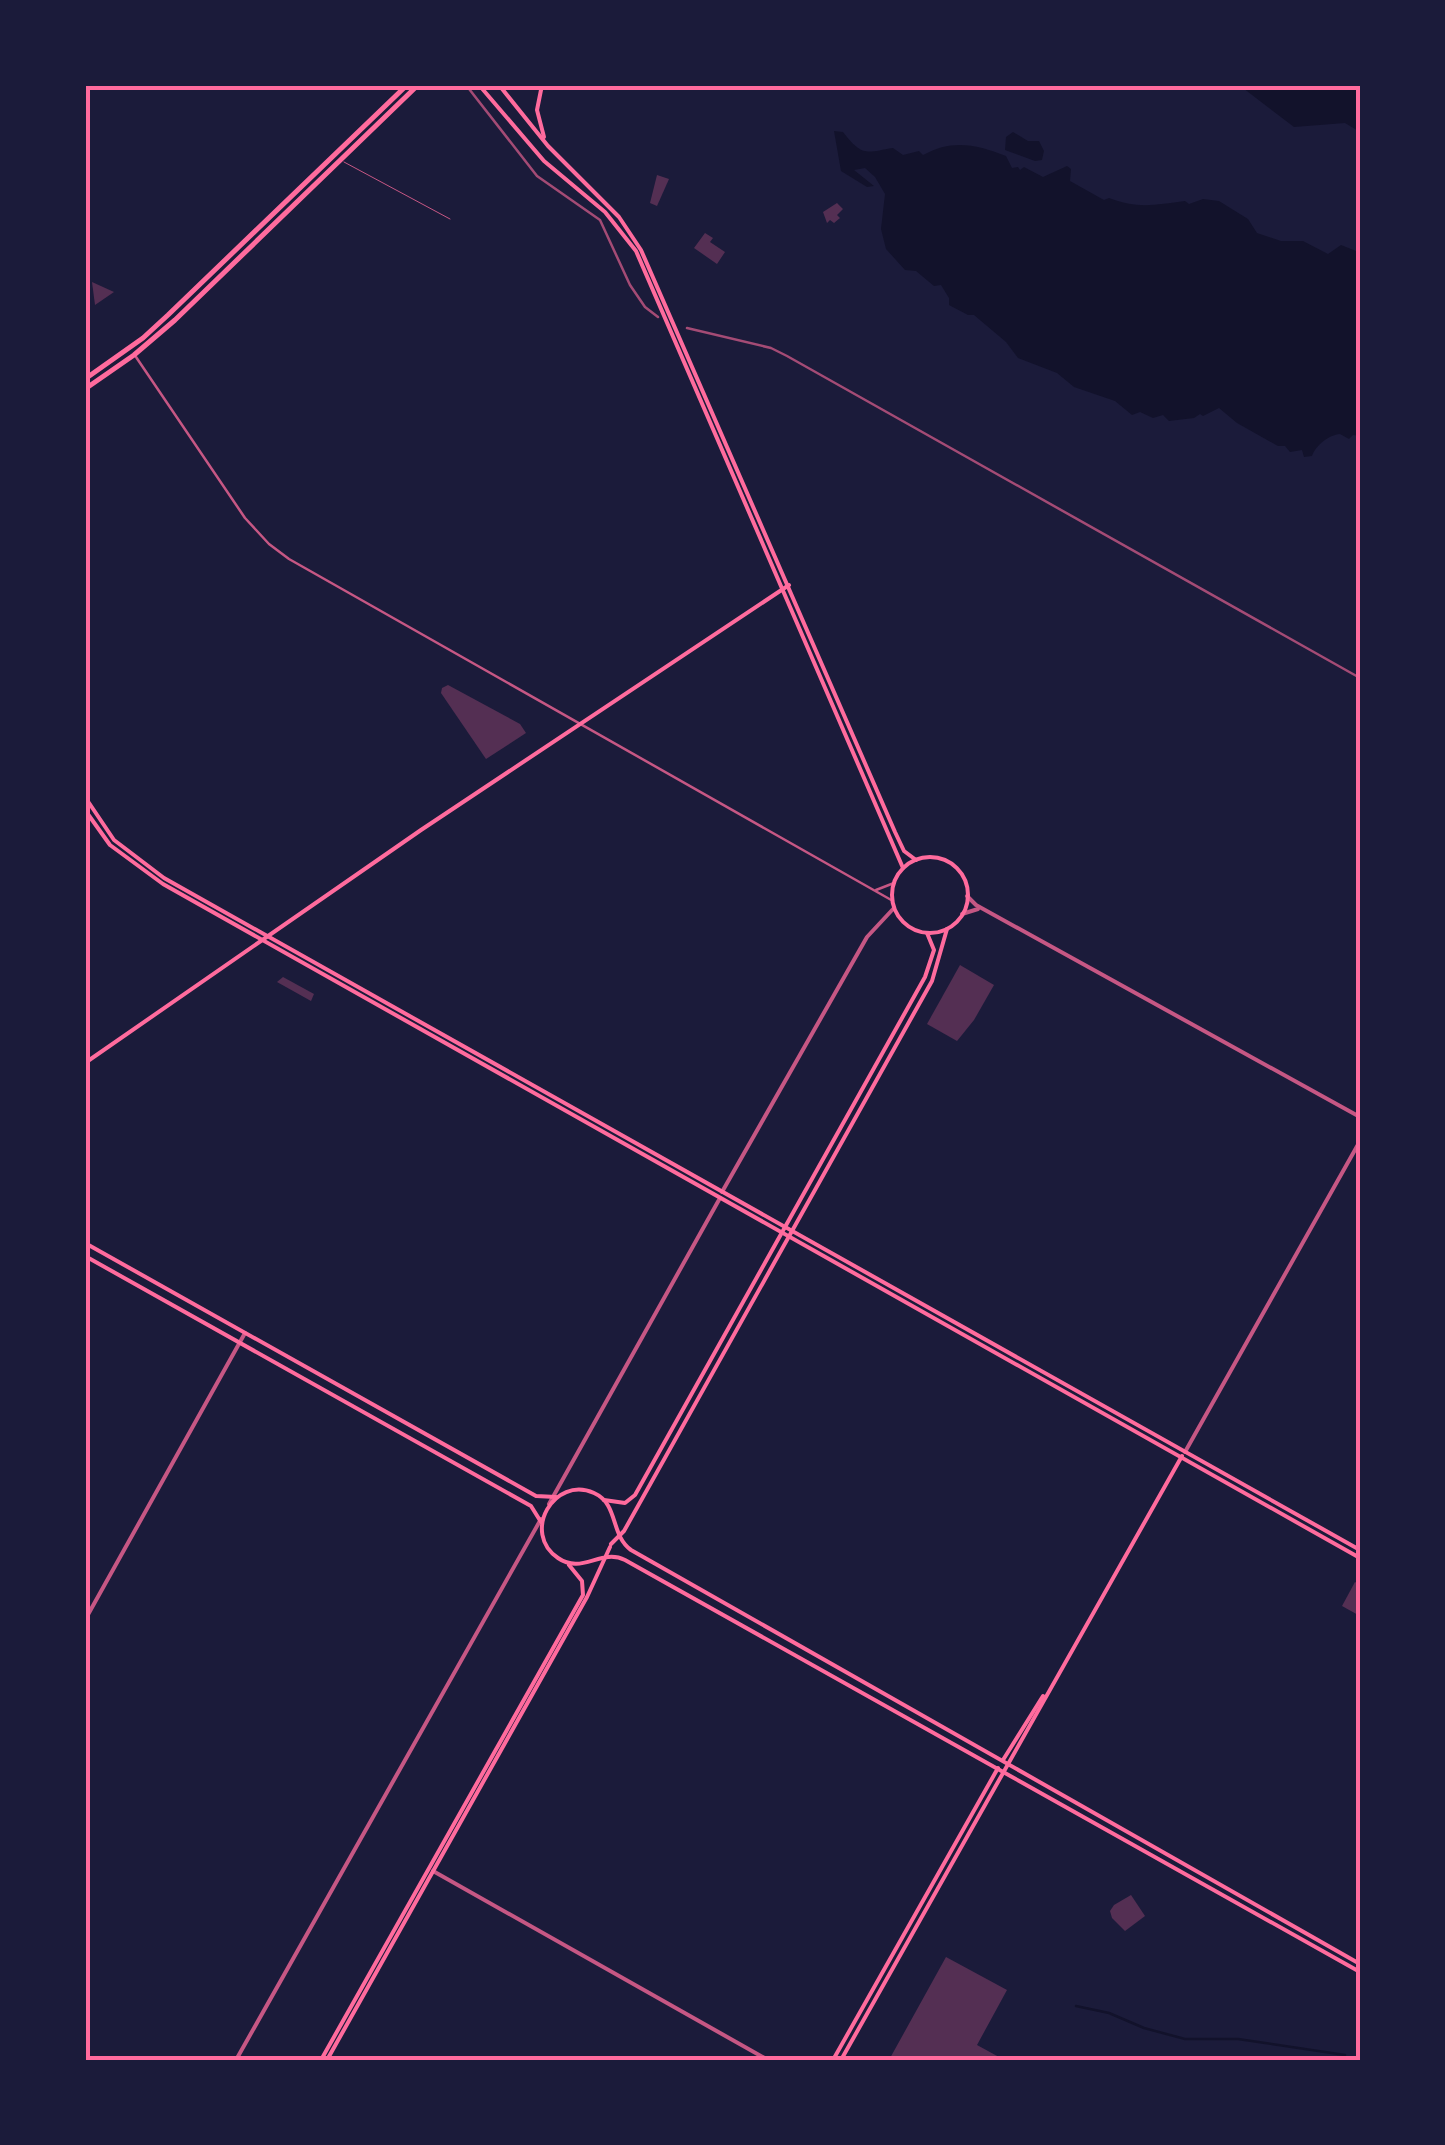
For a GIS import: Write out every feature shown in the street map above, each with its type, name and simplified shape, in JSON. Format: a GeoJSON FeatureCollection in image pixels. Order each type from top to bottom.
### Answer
{"type":"FeatureCollection","features":[{"type":"Feature","properties":{"kind":"main road"},"geometry":{"type":"LineString","coordinates":[[85,379],[143,338],[407,85]]}},
{"type":"Feature","properties":{"kind":"main road"},"geometry":{"type":"LineString","coordinates":[[85,389],[175,320],[418,85]]}},
{"type":"Feature","properties":{"kind":"main road"},"geometry":{"type":"LineString","coordinates":[[480,85],[560,178],[616,223],[636,251],[903,868]]}},
{"type":"Feature","properties":{"kind":"main road"},"geometry":{"type":"LineString","coordinates":[[500,85],[548,146],[619,218],[641,250],[895,832],[904,850],[916,860]]}},
{"type":"Feature","properties":{"kind":"main road"},"geometry":{"type":"LineString","coordinates":[[542,85],[536,110],[548,146]]}},
{"type":"Feature","properties":{"kind":"main road"},"geometry":{"type":"LineString","coordinates":[[560,178],[570,178],[572,170]]}},
{"type":"Feature","properties":{"kind":"main road"},"geometry":{"type":"LineString","coordinates":[[85,1063],[579,723],[789,585]]}},
{"type":"Feature","properties":{"kind":"main road"},"geometry":{"type":"LineString","coordinates":[[85,797],[114,840],[147,868],[264,938]]}},
{"type":"Feature","properties":{"kind":"main road"},"geometry":{"type":"LineString","coordinates":[[85,810],[110,844],[144,873],[944,1320],[1360,1558]]}},
{"type":"Feature","properties":{"kind":"main road"},"geometry":{"type":"LineString","coordinates":[[935,858],[953,866],[964,882],[968,896],[962,914],[947,928],[928,933],[907,926],[893,904],[894,883],[903,868],[916,860],[935,858]]}},
{"type":"Feature","properties":{"kind":"main road"},"geometry":{"type":"LineString","coordinates":[[599,1558],[619,1538],[932,981],[947,928]]}},
{"type":"Feature","properties":{"kind":"main road"},"geometry":{"type":"LineString","coordinates":[[85,1243],[536,1496],[552,1498],[582,1490],[604,1500],[625,1503],[636,1495],[930,967],[934,946],[928,933]]}},
{"type":"Feature","properties":{"kind":"main road"},"geometry":{"type":"LineString","coordinates":[[85,1256],[531,1506],[542,1520],[549,1550],[580,1576],[583,1595],[431,1870]]}},
{"type":"Feature","properties":{"kind":"main road"},"geometry":{"type":"LineString","coordinates":[[1183,1455],[1360,1550]]}},
{"type":"Feature","properties":{"kind":"main road"},"geometry":{"type":"LineString","coordinates":[[833,2060],[1183,1455]]}},
{"type":"Feature","properties":{"kind":"main road"},"geometry":{"type":"LineString","coordinates":[[542,1520],[549,1505],[560,1495]]}},
{"type":"Feature","properties":{"kind":"main road"},"geometry":{"type":"LineString","coordinates":[[604,1500],[612,1510],[619,1538],[631,1550],[1360,1964]]}},
{"type":"Feature","properties":{"kind":"main road"},"geometry":{"type":"LineString","coordinates":[[324,2060],[608,1555],[616,1528]]}},
{"type":"Feature","properties":{"kind":"main road"},"geometry":{"type":"LineString","coordinates":[[566,1562],[584,1564],[608,1555],[625,1560],[1360,1972]]}},
{"type":"Feature","properties":{"kind":"main road"},"geometry":{"type":"LineString","coordinates":[[841,2060],[1000,1772]]}},
{"type":"Feature","properties":{"kind":"street"},"geometry":{"type":"LineString","coordinates":[[134,354],[246,518],[290,560],[875,890],[893,904],[867,937],[549,1505]]}},
{"type":"Feature","properties":{"kind":"street"},"geometry":{"type":"LineString","coordinates":[[875,890],[894,883]]}},
{"type":"Feature","properties":{"kind":"street"},"geometry":{"type":"LineString","coordinates":[[968,896],[983,909],[1360,1117]]}},
{"type":"Feature","properties":{"kind":"street"},"geometry":{"type":"LineString","coordinates":[[962,914],[983,909]]}},
{"type":"Feature","properties":{"kind":"street"},"geometry":{"type":"LineString","coordinates":[[1183,1455],[1360,1141]]}},
{"type":"Feature","properties":{"kind":"street"},"geometry":{"type":"LineString","coordinates":[[85,1620],[245,1333]]}},
{"type":"Feature","properties":{"kind":"street"},"geometry":{"type":"LineString","coordinates":[[236,2060],[542,1520]]}},
{"type":"Feature","properties":{"kind":"street"},"geometry":{"type":"LineString","coordinates":[[431,1870],[768,2060]]}},
{"type":"Feature","properties":{"kind":"lane"},"geometry":{"type":"LineString","coordinates":[[341,161],[450,219]]}},
{"type":"Feature","properties":{"kind":"shaded area"},"geometry":{"type":"Polygon","coordinates":[[[1239,85],[1360,85],[1360,132],[1345,123],[1294,127],[1239,85]]]}},
{"type":"Feature","properties":{"kind":"shaded area"},"geometry":{"type":"Polygon","coordinates":[[[834,131],[843,132],[866,151],[893,148],[903,155],[919,151],[923,155],[964,145],[1006,156],[1012,168],[1024,167],[1043,177],[1067,166],[1071,169],[1070,181],[1104,200],[1146,205],[1219,201],[1248,219],[1257,233],[1281,241],[1303,241],[1328,254],[1341,245],[1360,250],[1360,436],[1332,436],[1312,456],[1304,457],[1302,450],[1290,452],[1285,446],[1278,446],[1219,408],[1203,416],[1169,421],[1163,415],[1132,415],[1115,401],[1074,387],[1057,373],[1018,358],[1006,342],[974,315],[949,305],[941,285],[934,286],[916,271],[905,270],[886,249],[881,229],[885,194],[865,168],[854,170],[874,186],[867,187],[841,171],[834,131]]]}},
{"type":"Feature","properties":{"kind":"shaded area"},"geometry":{"type":"Polygon","coordinates":[[[1013,132],[1028,141],[1039,141],[1044,151],[1042,160],[1005,150],[1006,137],[1013,132]]]}},
{"type":"Feature","properties":{"kind":"building"},"geometry":{"type":"Polygon","coordinates":[[[657,175],[669,179],[657,206],[650,203],[657,175]]]}},
{"type":"Feature","properties":{"kind":"building"},"geometry":{"type":"Polygon","coordinates":[[[837,203],[843,209],[837,215],[840,218],[827,223],[823,212],[837,203]]]}},
{"type":"Feature","properties":{"kind":"building"},"geometry":{"type":"Polygon","coordinates":[[[705,233],[713,238],[710,242],[725,252],[717,264],[694,248],[705,233]]]}},
{"type":"Feature","properties":{"kind":"building"},"geometry":{"type":"Polygon","coordinates":[[[92,282],[114,292],[95,305],[92,282]]]}},
{"type":"Feature","properties":{"kind":"building"},"geometry":{"type":"Polygon","coordinates":[[[448,685],[520,724],[526,733],[486,759],[441,693],[448,685]]]}},
{"type":"Feature","properties":{"kind":"building"},"geometry":{"type":"Polygon","coordinates":[[[960,965],[994,985],[957,1041],[927,1024],[960,965]]]}},
{"type":"Feature","properties":{"kind":"building"},"geometry":{"type":"Polygon","coordinates":[[[283,977],[314,994],[311,1001],[277,982],[283,977]]]}},
{"type":"Feature","properties":{"kind":"building"},"geometry":{"type":"Polygon","coordinates":[[[1355,1582],[1360,1585],[1360,1616],[1342,1606],[1355,1582]]]}},
{"type":"Feature","properties":{"kind":"building"},"geometry":{"type":"Polygon","coordinates":[[[1131,1895],[1145,1916],[1125,1931],[1110,1911],[1131,1895]]]}},
{"type":"Feature","properties":{"kind":"building"},"geometry":{"type":"Polygon","coordinates":[[[946,1957],[1007,1990],[977,2045],[999,2057],[889,2060],[946,1957]]]}},
{"type":"Feature","properties":{"kind":"waterway"},"geometry":{"type":"LineString","coordinates":[[1076,2006],[1185,2039],[1238,2039],[1345,2055]]}},
{"type":"Feature","properties":{"kind":"railway"},"geometry":{"type":"LineString","coordinates":[[466,85],[537,176],[600,220],[630,285],[645,307],[658,317]]}},
{"type":"Feature","properties":{"kind":"railway"},"geometry":{"type":"LineString","coordinates":[[687,328],[771,348],[787,356],[1360,678]]}}]}
